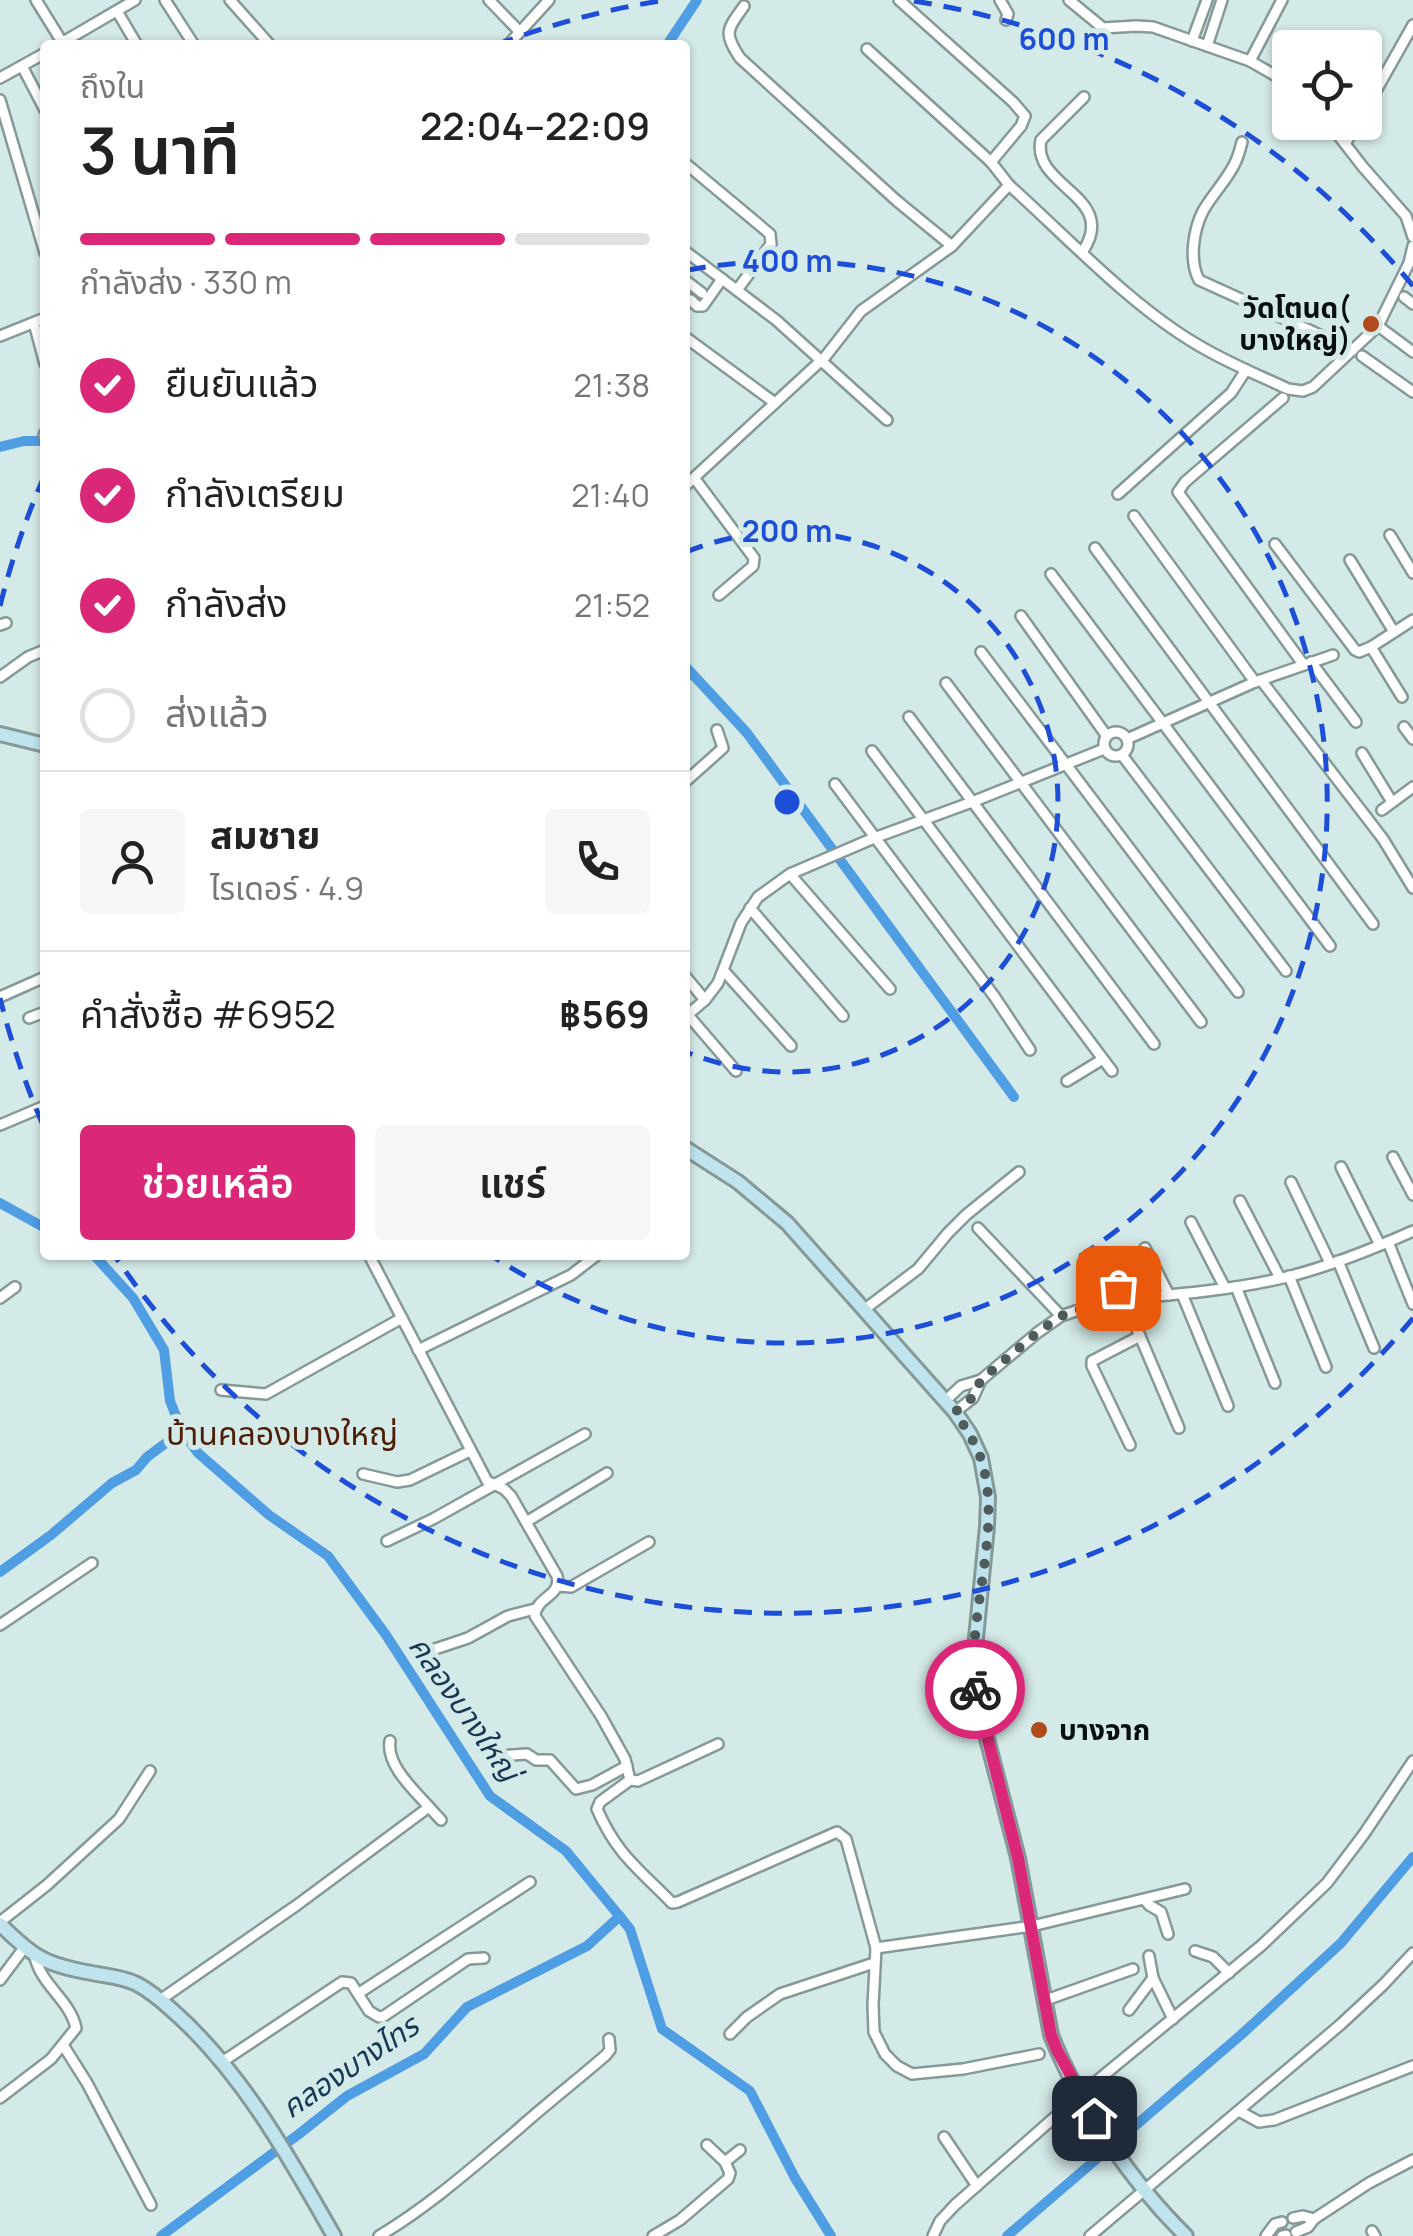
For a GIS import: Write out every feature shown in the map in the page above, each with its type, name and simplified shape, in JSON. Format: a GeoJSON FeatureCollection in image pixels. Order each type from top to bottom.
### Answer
{"type":"FeatureCollection","features":[{"type":"Feature","properties":{"kind":"street"},"geometry":{"type":"LineString","coordinates":[[36,0],[65,40]]}},
{"type":"Feature","properties":{"kind":"street"},"geometry":{"type":"LineString","coordinates":[[166,0],[191,40]]}},
{"type":"Feature","properties":{"kind":"street"},"geometry":{"type":"LineString","coordinates":[[230,0],[266,40]]}},
{"type":"Feature","properties":{"kind":"street"},"geometry":{"type":"LineString","coordinates":[[489,0],[519,31]]}},
{"type":"Feature","properties":{"kind":"street"},"geometry":{"type":"LineString","coordinates":[[512,40],[549,0]]}},
{"type":"Feature","properties":{"kind":"street"},"geometry":{"type":"LineString","coordinates":[[898,0],[1026,116],[991,162]]}},
{"type":"Feature","properties":{"kind":"street"},"geometry":{"type":"LineString","coordinates":[[1000,0],[1008,14],[1006,20]]}},
{"type":"Feature","properties":{"kind":"street"},"geometry":{"type":"LineString","coordinates":[[1069,0],[1103,28],[1144,26],[1250,61],[1272,74]]}},
{"type":"Feature","properties":{"kind":"street"},"geometry":{"type":"LineString","coordinates":[[1192,41],[1206,0]]}},
{"type":"Feature","properties":{"kind":"street"},"geometry":{"type":"LineString","coordinates":[[1207,46],[1222,0]]}},
{"type":"Feature","properties":{"kind":"street"},"geometry":{"type":"LineString","coordinates":[[1250,61],[1282,0]]}},
{"type":"Feature","properties":{"kind":"street"},"geometry":{"type":"LineString","coordinates":[[69,40],[125,4],[136,40]]}},
{"type":"Feature","properties":{"kind":"street"},"geometry":{"type":"LineString","coordinates":[[744,6],[728,32],[740,58],[952,246]]}},
{"type":"Feature","properties":{"kind":"street"},"geometry":{"type":"LineString","coordinates":[[1382,80],[1413,25]]}},
{"type":"Feature","properties":{"kind":"street"},"geometry":{"type":"LineString","coordinates":[[868,49],[1123,289],[1196,344],[1288,389],[1303,391],[1314,386],[1358,353],[1378,326],[1413,246]]}},
{"type":"Feature","properties":{"kind":"street"},"geometry":{"type":"LineString","coordinates":[[0,78],[40,55]]}},
{"type":"Feature","properties":{"kind":"street"},"geometry":{"type":"LineString","coordinates":[[22,66],[40,100]]}},
{"type":"Feature","properties":{"kind":"street"},"geometry":{"type":"LineString","coordinates":[[1082,251],[1092,233],[1090,214],[1039,153],[1040,140],[1084,97]]}},
{"type":"Feature","properties":{"kind":"street"},"geometry":{"type":"LineString","coordinates":[[0,100],[40,235]]}},
{"type":"Feature","properties":{"kind":"street"},"geometry":{"type":"LineString","coordinates":[[1342,140],[1406,216],[1413,237]]}},
{"type":"Feature","properties":{"kind":"street"},"geometry":{"type":"LineString","coordinates":[[1345,144],[1347,140]]}},
{"type":"Feature","properties":{"kind":"street"},"geometry":{"type":"LineString","coordinates":[[1242,142],[1235,164],[1203,212],[1193,252],[1196,275],[1358,353],[1413,392]]}},
{"type":"Feature","properties":{"kind":"street"},"geometry":{"type":"LineString","coordinates":[[690,167],[770,234],[770,244],[736,290]]}},
{"type":"Feature","properties":{"kind":"street"},"geometry":{"type":"LineString","coordinates":[[690,482],[831,351],[861,311],[952,246],[1009,185]]}},
{"type":"Feature","properties":{"kind":"street"},"geometry":{"type":"LineString","coordinates":[[690,255],[776,320],[886,420]]}},
{"type":"Feature","properties":{"kind":"street"},"geometry":{"type":"LineString","coordinates":[[691,300],[703,306],[722,279]]}},
{"type":"Feature","properties":{"kind":"street"},"geometry":{"type":"LineString","coordinates":[[690,284],[702,294]]}},
{"type":"Feature","properties":{"kind":"street"},"geometry":{"type":"LineString","coordinates":[[0,336],[40,320]]}},
{"type":"Feature","properties":{"kind":"street"},"geometry":{"type":"LineString","coordinates":[[34,323],[40,345]]}},
{"type":"Feature","properties":{"kind":"street"},"geometry":{"type":"LineString","coordinates":[[1378,326],[1413,352]]}},
{"type":"Feature","properties":{"kind":"street"},"geometry":{"type":"LineString","coordinates":[[690,340],[775,403]]}},
{"type":"Feature","properties":{"kind":"street"},"geometry":{"type":"LineString","coordinates":[[1118,494],[1223,400],[1246,370]]}},
{"type":"Feature","properties":{"kind":"street"},"geometry":{"type":"LineString","coordinates":[[1283,398],[1178,492],[1356,722]]}},
{"type":"Feature","properties":{"kind":"street"},"geometry":{"type":"LineString","coordinates":[[694,478],[754,558],[753,566],[719,594]]}},
{"type":"Feature","properties":{"kind":"street"},"geometry":{"type":"LineString","coordinates":[[1134,516],[1383,839],[1413,888]]}},
{"type":"Feature","properties":{"kind":"street"},"geometry":{"type":"LineString","coordinates":[[1390,534],[1413,573]]}},
{"type":"Feature","properties":{"kind":"street"},"geometry":{"type":"LineString","coordinates":[[1275,544],[1354,650],[1372,647],[1413,620]]}},
{"type":"Feature","properties":{"kind":"street"},"geometry":{"type":"LineString","coordinates":[[1096,548],[1373,924]]}},
{"type":"Feature","properties":{"kind":"street"},"geometry":{"type":"LineString","coordinates":[[1350,560],[1394,632]]}},
{"type":"Feature","properties":{"kind":"street"},"geometry":{"type":"LineString","coordinates":[[1051,574],[1330,946]]}},
{"type":"Feature","properties":{"kind":"street"},"geometry":{"type":"LineString","coordinates":[[1021,616],[1106,735]]}},
{"type":"Feature","properties":{"kind":"street"},"geometry":{"type":"LineString","coordinates":[[1372,647],[1402,696]]}},
{"type":"Feature","properties":{"kind":"street"},"geometry":{"type":"LineString","coordinates":[[0,677],[40,652]]}},
{"type":"Feature","properties":{"kind":"street"},"geometry":{"type":"LineString","coordinates":[[981,652],[1238,992]]}},
{"type":"Feature","properties":{"kind":"street"},"geometry":{"type":"LineString","coordinates":[[1127,739],[1258,681],[1333,655]]}},
{"type":"Feature","properties":{"kind":"street"},"geometry":{"type":"LineString","coordinates":[[946,683],[1201,1022]]}},
{"type":"Feature","properties":{"kind":"street"},"geometry":{"type":"LineString","coordinates":[[909,717],[1154,1044]]}},
{"type":"Feature","properties":{"kind":"street"},"geometry":{"type":"LineString","coordinates":[[1404,726],[1413,739]]}},
{"type":"Feature","properties":{"kind":"street"},"geometry":{"type":"LineString","coordinates":[[690,778],[723,748],[717,730]]}},
{"type":"Feature","properties":{"kind":"street"},"geometry":{"type":"LineString","coordinates":[[1115,731],[1124,734],[1127,748],[1122,754],[1111,756],[1104,749],[1106,735],[1115,731]]}},
{"type":"Feature","properties":{"kind":"street"},"geometry":{"type":"LineString","coordinates":[[1,735],[40,744]]}},
{"type":"Feature","properties":{"kind":"street"},"geometry":{"type":"LineString","coordinates":[[690,1013],[718,983],[732,942],[750,908],[765,891],[790,874],[1104,749]]}},
{"type":"Feature","properties":{"kind":"street"},"geometry":{"type":"LineString","coordinates":[[872,751],[1112,1071]]}},
{"type":"Feature","properties":{"kind":"street"},"geometry":{"type":"LineString","coordinates":[[1362,753],[1392,802]]}},
{"type":"Feature","properties":{"kind":"street"},"geometry":{"type":"LineString","coordinates":[[1122,754],[1286,972]]}},
{"type":"Feature","properties":{"kind":"street"},"geometry":{"type":"LineString","coordinates":[[835,784],[1030,1050]]}},
{"type":"Feature","properties":{"kind":"street"},"geometry":{"type":"LineString","coordinates":[[1382,810],[1412,791]]}},
{"type":"Feature","properties":{"kind":"street"},"geometry":{"type":"LineString","coordinates":[[790,874],[890,988]]}},
{"type":"Feature","properties":{"kind":"street"},"geometry":{"type":"LineString","coordinates":[[750,908],[844,1016]]}},
{"type":"Feature","properties":{"kind":"street"},"geometry":{"type":"LineString","coordinates":[[724,970],[791,1046]]}},
{"type":"Feature","properties":{"kind":"street"},"geometry":{"type":"LineString","coordinates":[[0,997],[40,980]]}},
{"type":"Feature","properties":{"kind":"street"},"geometry":{"type":"LineString","coordinates":[[690,982],[706,1000]]}},
{"type":"Feature","properties":{"kind":"street"},"geometry":{"type":"LineString","coordinates":[[30,1018],[40,1014]]}},
{"type":"Feature","properties":{"kind":"street"},"geometry":{"type":"LineString","coordinates":[[690,1019],[736,1071]]}},
{"type":"Feature","properties":{"kind":"street"},"geometry":{"type":"LineString","coordinates":[[1067,1081],[1103,1059]]}},
{"type":"Feature","properties":{"kind":"street"},"geometry":{"type":"LineString","coordinates":[[0,1126],[40,1108]]}},
{"type":"Feature","properties":{"kind":"street"},"geometry":{"type":"LineString","coordinates":[[690,1151],[738,1182],[787,1223],[955,1412],[981,1458],[988,1498],[987,1527],[972,1668],[1032,1926],[1051,2035],[1048,2052],[1131,2172],[1186,2236]]}},
{"type":"Feature","properties":{"kind":"street"},"geometry":{"type":"LineString","coordinates":[[1393,1157],[1413,1195]]}},
{"type":"Feature","properties":{"kind":"street"},"geometry":{"type":"LineString","coordinates":[[1341,1166],[1413,1304]]}},
{"type":"Feature","properties":{"kind":"street"},"geometry":{"type":"LineString","coordinates":[[864,1310],[918,1269],[948,1233],[1019,1172]]}},
{"type":"Feature","properties":{"kind":"street"},"geometry":{"type":"LineString","coordinates":[[1291,1182],[1374,1348]]}},
{"type":"Feature","properties":{"kind":"street"},"geometry":{"type":"LineString","coordinates":[[1240,1201],[1284,1278],[1326,1368]]}},
{"type":"Feature","properties":{"kind":"street"},"geometry":{"type":"LineString","coordinates":[[1191,1222],[1231,1288],[1275,1384]]}},
{"type":"Feature","properties":{"kind":"street"},"geometry":{"type":"LineString","coordinates":[[978,1228],[1061,1316]]}},
{"type":"Feature","properties":{"kind":"street"},"geometry":{"type":"LineString","coordinates":[[1092,1260],[1110,1306],[1118,1312],[1130,1303],[1169,1295],[1284,1278],[1413,1231]]}},
{"type":"Feature","properties":{"kind":"street"},"geometry":{"type":"LineString","coordinates":[[1145,1248],[1169,1295]]}},
{"type":"Feature","properties":{"kind":"street"},"geometry":{"type":"LineString","coordinates":[[372,1260],[486,1481],[504,1488],[511,1496],[558,1576],[558,1586],[535,1609],[508,1616],[468,1638],[430,1651]]}},
{"type":"Feature","properties":{"kind":"street"},"geometry":{"type":"LineString","coordinates":[[418,1350],[571,1276],[591,1260]]}},
{"type":"Feature","properties":{"kind":"street"},"geometry":{"type":"LineString","coordinates":[[0,1298],[15,1287]]}},
{"type":"Feature","properties":{"kind":"street"},"geometry":{"type":"LineString","coordinates":[[945,1401],[962,1386],[981,1380],[1061,1316],[1122,1288],[1179,1428]]}},
{"type":"Feature","properties":{"kind":"street"},"geometry":{"type":"LineString","coordinates":[[1182,1294],[1228,1406]]}},
{"type":"Feature","properties":{"kind":"street"},"geometry":{"type":"LineString","coordinates":[[221,1390],[266,1394],[402,1318]]}},
{"type":"Feature","properties":{"kind":"street"},"geometry":{"type":"LineString","coordinates":[[1130,1445],[1092,1360],[1140,1336]]}},
{"type":"Feature","properties":{"kind":"street"},"geometry":{"type":"LineString","coordinates":[[955,1412],[972,1398],[981,1380]]}},
{"type":"Feature","properties":{"kind":"street"},"geometry":{"type":"LineString","coordinates":[[387,1541],[585,1434]]}},
{"type":"Feature","properties":{"kind":"street"},"geometry":{"type":"LineString","coordinates":[[364,1474],[397,1482],[410,1480],[470,1450]]}},
{"type":"Feature","properties":{"kind":"street"},"geometry":{"type":"LineString","coordinates":[[526,1522],[606,1473]]}},
{"type":"Feature","properties":{"kind":"street"},"geometry":{"type":"LineString","coordinates":[[558,1586],[571,1587],[650,1542]]}},
{"type":"Feature","properties":{"kind":"street"},"geometry":{"type":"LineString","coordinates":[[0,1625],[92,1563]]}},
{"type":"Feature","properties":{"kind":"street"},"geometry":{"type":"LineString","coordinates":[[535,1609],[536,1621],[601,1716],[627,1766],[630,1780]]}},
{"type":"Feature","properties":{"kind":"street"},"geometry":{"type":"LineString","coordinates":[[390,1742],[388,1752],[394,1764],[441,1820]]}},
{"type":"Feature","properties":{"kind":"street"},"geometry":{"type":"LineString","coordinates":[[718,1744],[638,1781],[630,1780],[600,1802],[597,1810],[608,1834],[627,1860],[672,1902],[678,1902],[836,1832],[846,1839],[876,1948],[874,2032],[885,2054],[906,2073],[932,2074],[1048,2052]]}},
{"type":"Feature","properties":{"kind":"street"},"geometry":{"type":"LineString","coordinates":[[498,1756],[527,1754],[540,1761],[546,1758],[576,1788],[627,1766]]}},
{"type":"Feature","properties":{"kind":"street"},"geometry":{"type":"LineString","coordinates":[[934,2236],[940,2221],[977,2186],[1080,2094],[1230,1973],[1326,1883],[1413,1761]]}},
{"type":"Feature","properties":{"kind":"street"},"geometry":{"type":"LineString","coordinates":[[150,1770],[119,1819],[0,1923],[30,1952],[68,1970],[133,1982],[160,2000],[207,2044],[274,2137],[334,2236]]}},
{"type":"Feature","properties":{"kind":"street"},"geometry":{"type":"LineString","coordinates":[[160,2000],[429,1807]]}},
{"type":"Feature","properties":{"kind":"street"},"geometry":{"type":"LineString","coordinates":[[358,1993],[530,1882]]}},
{"type":"Feature","properties":{"kind":"street"},"geometry":{"type":"LineString","coordinates":[[876,1948],[1032,1926],[1185,1889]]}},
{"type":"Feature","properties":{"kind":"street"},"geometry":{"type":"LineString","coordinates":[[1145,1900],[1161,1912],[1168,1934]]}},
{"type":"Feature","properties":{"kind":"street"},"geometry":{"type":"LineString","coordinates":[[1195,1951],[1213,1957],[1230,1973]]}},
{"type":"Feature","properties":{"kind":"street"},"geometry":{"type":"LineString","coordinates":[[0,1980],[30,1952]]}},
{"type":"Feature","properties":{"kind":"street"},"geometry":{"type":"LineString","coordinates":[[0,2098],[42,2066],[73,2032],[75,2022],[40,1974],[30,1952]]}},
{"type":"Feature","properties":{"kind":"street"},"geometry":{"type":"LineString","coordinates":[[1090,2236],[1340,2025],[1413,1954]]}},
{"type":"Feature","properties":{"kind":"street"},"geometry":{"type":"LineString","coordinates":[[1149,1956],[1153,1978],[1173,2019]]}},
{"type":"Feature","properties":{"kind":"street"},"geometry":{"type":"LineString","coordinates":[[222,2062],[333,1986],[351,1983],[374,2016],[384,2016],[468,1958],[484,1958]]}},
{"type":"Feature","properties":{"kind":"street"},"geometry":{"type":"LineString","coordinates":[[730,2034],[747,2016],[780,1994],[874,1962]]}},
{"type":"Feature","properties":{"kind":"street"},"geometry":{"type":"LineString","coordinates":[[1046,2000],[1133,1969]]}},
{"type":"Feature","properties":{"kind":"street"},"geometry":{"type":"LineString","coordinates":[[1129,2010],[1153,1978]]}},
{"type":"Feature","properties":{"kind":"street"},"geometry":{"type":"LineString","coordinates":[[379,2236],[457,2180],[606,2056],[610,2050],[608,2039]]}},
{"type":"Feature","properties":{"kind":"street"},"geometry":{"type":"LineString","coordinates":[[63,2045],[87,2082],[151,2205]]}},
{"type":"Feature","properties":{"kind":"street"},"geometry":{"type":"LineString","coordinates":[[1239,2111],[1264,2123],[1413,2066]]}},
{"type":"Feature","properties":{"kind":"street"},"geometry":{"type":"LineString","coordinates":[[944,2137],[977,2186]]}},
{"type":"Feature","properties":{"kind":"street"},"geometry":{"type":"LineString","coordinates":[[652,2236],[680,2220],[728,2179],[730,2173],[725,2162],[707,2145]]}},
{"type":"Feature","properties":{"kind":"street"},"geometry":{"type":"LineString","coordinates":[[725,2162],[740,2150]]}},
{"type":"Feature","properties":{"kind":"street"},"geometry":{"type":"LineString","coordinates":[[1288,2234],[1308,2227],[1369,2183],[1413,2160]]}},
{"type":"Feature","properties":{"kind":"street"},"geometry":{"type":"LineString","coordinates":[[1293,2218],[1314,2219]]}},
{"type":"Feature","properties":{"kind":"street"},"geometry":{"type":"LineString","coordinates":[[1268,2236],[1275,2224],[1282,2222]]}},
{"type":"Feature","properties":{"kind":"waterway"},"geometry":{"type":"LineString","coordinates":[[670,40],[697,0]]}},
{"type":"Feature","properties":{"kind":"waterway"},"geometry":{"type":"LineString","coordinates":[[0,447],[40,441]]}},
{"type":"Feature","properties":{"kind":"waterway"},"geometry":{"type":"LineString","coordinates":[[690,671],[747,733],[1014,1097]]}},
{"type":"Feature","properties":{"kind":"waterway","name":"คลองบางใหญ่"},"geometry":{"type":"LineString","coordinates":[[0,1203],[40,1225]]}},
{"type":"Feature","properties":{"kind":"waterway","name":"คลองบางใหญ่"},"geometry":{"type":"LineString","coordinates":[[99,1260],[133,1298],[164,1350],[170,1401],[182,1431],[198,1453],[269,1515],[328,1556],[386,1635],[490,1796],[566,1851],[630,1929],[662,2029],[750,2091],[795,2178],[831,2236]]}},
{"type":"Feature","properties":{"kind":"waterway"},"geometry":{"type":"LineString","coordinates":[[0,1572],[182,1431]]}},
{"type":"Feature","properties":{"kind":"waterway"},"geometry":{"type":"LineString","coordinates":[[1007,2236],[1242,2034],[1341,1943],[1413,1857]]}},
{"type":"Feature","properties":{"kind":"waterway","name":"คลองบางไทร"},"geometry":{"type":"LineString","coordinates":[[161,2236],[347,2096],[424,2054],[467,2007],[587,1946],[620,1916]]}},
{"type":"Feature","properties":{"kind":"way so far"},"geometry":{"type":"LineString","coordinates":[[975,1689],[972,1668],[988,1498],[981,1458],[955,1412],[972,1398],[981,1380],[1037,1333],[1061,1316],[1108,1300],[1118,1288]]}},
{"type":"Feature","properties":{"kind":"place","name":"วัดโตนด( บางใหญ่)"},"geometry":{"type":"Point","coordinates":[1371,324]}},
{"type":"Feature","properties":{"kind":"place","name":"บางจาก"},"geometry":{"type":"Point","coordinates":[1039,1730]}},
{"type":"Feature","properties":{"kind":"district","name":"บ้านคลองบางใหญ่"},"geometry":{"type":"Point","coordinates":[282,1434]}},
{"type":"Feature","properties":{"kind":"route"},"geometry":{"type":"LineString","coordinates":[[975,1689],[1018,1858],[1051,2035],[1094,2118]]}}]}
